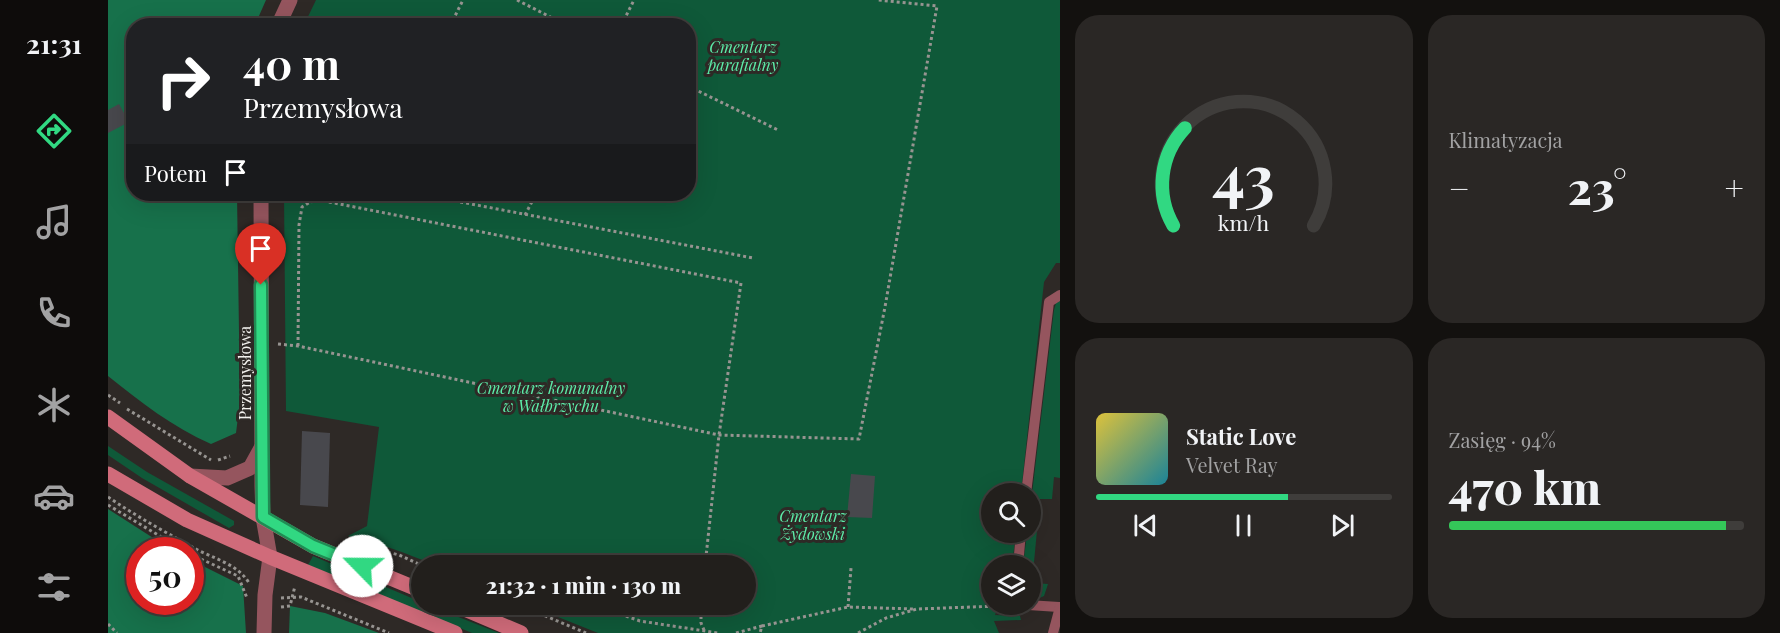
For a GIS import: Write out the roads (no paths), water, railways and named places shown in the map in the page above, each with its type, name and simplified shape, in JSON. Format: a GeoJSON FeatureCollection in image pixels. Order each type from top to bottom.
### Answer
{"type":"FeatureCollection","features":[{"type":"Feature","properties":{"kind":"main road"},"geometry":{"type":"LineString","coordinates":[[108,417],[190,476],[313,546],[411,586]]}},
{"type":"Feature","properties":{"kind":"main road"},"geometry":{"type":"LineString","coordinates":[[108,474],[187,520],[270,557],[456,633]]}},
{"type":"Feature","properties":{"kind":"main road"},"geometry":{"type":"LineString","coordinates":[[479,615],[521,633]]}},
{"type":"Feature","properties":{"kind":"street"},"geometry":{"type":"LineString","coordinates":[[282,18],[290,0]]}},
{"type":"Feature","properties":{"kind":"street","name":"Przemysłowa"},"geometry":{"type":"LineString","coordinates":[[261,201],[263,517],[270,557],[264,627]]}},
{"type":"Feature","properties":{"kind":"street"},"geometry":{"type":"LineString","coordinates":[[190,476],[227,478],[250,468],[262,445]]}},
{"type":"Feature","properties":{"kind":"lane"},"geometry":{"type":"LineString","coordinates":[[1027,483],[1049,302],[1060,295]]}},
{"type":"Feature","properties":{"kind":"lane"},"geometry":{"type":"LineString","coordinates":[[1041,606],[1059,607],[1053,633]]}},
{"type":"Feature","properties":{"kind":"park label","name":"Cmentarz parafialny"},"geometry":{"type":"Point","coordinates":[743,55]}},
{"type":"Feature","properties":{"kind":"park label","name":"Cmentarz komunalny w Wałbrzychu"},"geometry":{"type":"Point","coordinates":[551,396]}},
{"type":"Feature","properties":{"kind":"park label","name":"Cmentarz Żydowski"},"geometry":{"type":"Point","coordinates":[813,524]}}]}
